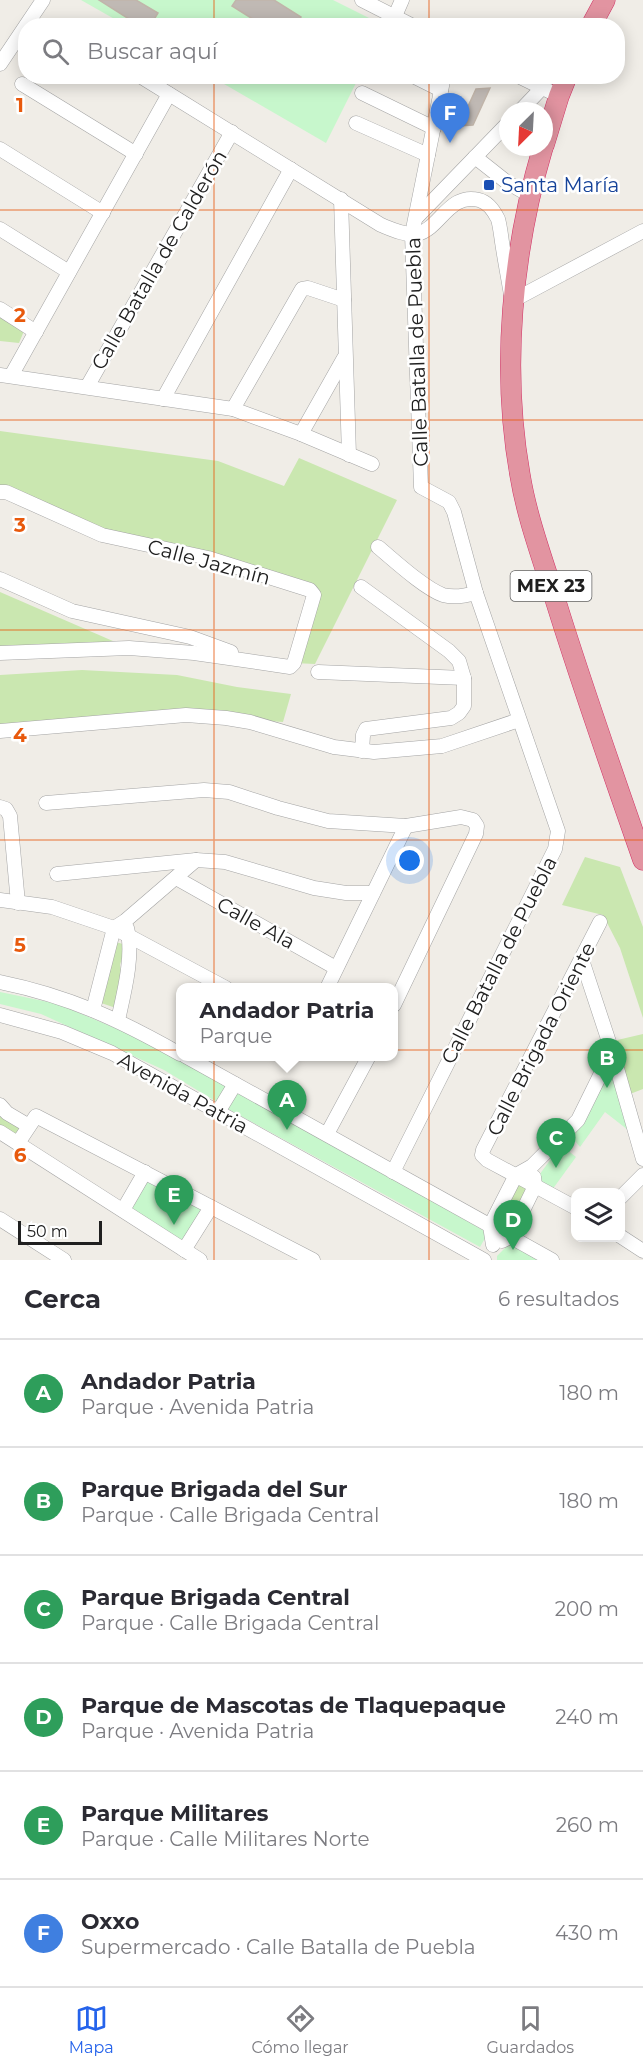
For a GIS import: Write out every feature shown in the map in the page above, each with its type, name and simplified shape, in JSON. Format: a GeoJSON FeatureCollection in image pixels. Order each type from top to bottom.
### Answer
{"type":"FeatureCollection","features":[{"type":"Feature","properties":{"kind":"highway"},"geometry":{"type":"LineString","coordinates":[[595,18],[605,0]]}},
{"type":"Feature","properties":{"kind":"highway","name":"MEX 23"},"geometry":{"type":"LineString","coordinates":[[550,102],[551,92],[559,84]]}},
{"type":"Feature","properties":{"kind":"highway","name":"MEX 23"},"geometry":{"type":"LineString","coordinates":[[541,156],[531,196],[512,302],[513,412],[520,477],[539,549],[576,665],[643,860]]}},
{"type":"Feature","properties":{"kind":"street"},"geometry":{"type":"LineString","coordinates":[[28,18],[43,0]]}},
{"type":"Feature","properties":{"kind":"street"},"geometry":{"type":"LineString","coordinates":[[362,0],[399,18]]}},
{"type":"Feature","properties":{"kind":"street"},"geometry":{"type":"LineString","coordinates":[[395,16],[402,0]]}},
{"type":"Feature","properties":{"kind":"street"},"geometry":{"type":"LineString","coordinates":[[0,64],[5,45],[18,30]]}},
{"type":"Feature","properties":{"kind":"street"},"geometry":{"type":"LineString","coordinates":[[22,84],[136,154]]}},
{"type":"Feature","properties":{"kind":"street"},"geometry":{"type":"LineString","coordinates":[[153,84],[381,225],[412,234],[424,231],[449,208],[462,200],[477,199],[488,204],[498,220],[512,302],[643,231]]}},
{"type":"Feature","properties":{"kind":"street","name":"Calle Batalla de Puebla"},"geometry":{"type":"LineString","coordinates":[[393,1172],[555,849],[558,831],[476,593],[454,512],[449,502],[421,487],[412,234],[443,84]]}},
{"type":"Feature","properties":{"kind":"street"},"geometry":{"type":"LineString","coordinates":[[534,84],[551,92]]}},
{"type":"Feature","properties":{"kind":"street"},"geometry":{"type":"LineString","coordinates":[[535,102],[551,92]]}},
{"type":"Feature","properties":{"kind":"street"},"geometry":{"type":"LineString","coordinates":[[362,93],[434,128]]}},
{"type":"Feature","properties":{"kind":"street"},"geometry":{"type":"LineString","coordinates":[[169,94],[36,332],[6,375],[233,409],[372,464]]}},
{"type":"Feature","properties":{"kind":"street"},"geometry":{"type":"LineString","coordinates":[[356,123],[428,155]]}},
{"type":"Feature","properties":{"kind":"street","name":"Calle Batalla de Calderón"},"geometry":{"type":"LineString","coordinates":[[87,387],[232,132]]}},
{"type":"Feature","properties":{"kind":"street"},"geometry":{"type":"LineString","coordinates":[[416,218],[499,132]]}},
{"type":"Feature","properties":{"kind":"street"},"geometry":{"type":"LineString","coordinates":[[0,149],[103,213]]}},
{"type":"Feature","properties":{"kind":"street"},"geometry":{"type":"LineString","coordinates":[[475,157],[508,183],[531,196]]}},
{"type":"Feature","properties":{"kind":"street"},"geometry":{"type":"LineString","coordinates":[[163,399],[291,169]]}},
{"type":"Feature","properties":{"kind":"street"},"geometry":{"type":"LineString","coordinates":[[341,199],[344,358],[349,455]]}},
{"type":"Feature","properties":{"kind":"street"},"geometry":{"type":"LineString","coordinates":[[0,229],[69,272]]}},
{"type":"Feature","properties":{"kind":"street"},"geometry":{"type":"LineString","coordinates":[[233,409],[302,289],[308,288],[344,300]]}},
{"type":"Feature","properties":{"kind":"street"},"geometry":{"type":"LineString","coordinates":[[0,309],[36,332]]}},
{"type":"Feature","properties":{"kind":"street"},"geometry":{"type":"LineString","coordinates":[[301,434],[344,358]]}},
{"type":"Feature","properties":{"kind":"street","name":"Calle Jazmín"},"geometry":{"type":"LineString","coordinates":[[0,492],[6,492],[102,535],[208,558],[313,592],[314,599],[292,666],[194,653],[129,648],[0,653]]}},
{"type":"Feature","properties":{"kind":"street"},"geometry":{"type":"LineString","coordinates":[[378,547],[444,595],[460,597],[476,593]]}},
{"type":"Feature","properties":{"kind":"street","name":"Calle Jazmín"},"geometry":{"type":"LineString","coordinates":[[0,579],[72,610],[190,636],[258,663]]}},
{"type":"Feature","properties":{"kind":"street"},"geometry":{"type":"LineString","coordinates":[[361,587],[449,651],[459,661],[464,678],[464,706],[459,713],[451,718],[366,729],[363,735],[362,751]]}},
{"type":"Feature","properties":{"kind":"street"},"geometry":{"type":"LineString","coordinates":[[318,672],[464,678]]}},
{"type":"Feature","properties":{"kind":"street"},"geometry":{"type":"LineString","coordinates":[[0,731],[186,715],[250,722],[334,747],[396,752],[442,746],[519,720]]}},
{"type":"Feature","properties":{"kind":"street"},"geometry":{"type":"LineString","coordinates":[[46,803],[204,790],[230,792],[328,821],[406,826],[461,817],[473,820],[477,825],[476,834],[398,995]]}},
{"type":"Feature","properties":{"kind":"street"},"geometry":{"type":"LineString","coordinates":[[0,807],[6,809],[10,816],[18,903]]}},
{"type":"Feature","properties":{"kind":"street"},"geometry":{"type":"LineString","coordinates":[[329,983],[406,826]]}},
{"type":"Feature","properties":{"kind":"street"},"geometry":{"type":"LineString","coordinates":[[57,874],[196,860],[225,862],[314,888],[346,893],[374,892]]}},
{"type":"Feature","properties":{"kind":"street"},"geometry":{"type":"LineString","coordinates":[[93,1010],[120,925],[196,860]]}},
{"type":"Feature","properties":{"kind":"street"},"geometry":{"type":"LineString","coordinates":[[0,869],[14,866]]}},
{"type":"Feature","properties":{"kind":"street","name":"Calle Ala"},"geometry":{"type":"LineString","coordinates":[[176,878],[336,968]]}},
{"type":"Feature","properties":{"kind":"street"},"geometry":{"type":"LineString","coordinates":[[0,900],[51,907],[120,925],[129,936],[218,983]]}},
{"type":"Feature","properties":{"kind":"street","name":"Calle Brigada Oriente"},"geometry":{"type":"LineString","coordinates":[[516,1175],[487,1160],[482,1155],[483,1150],[600,922]]}},
{"type":"Feature","properties":{"kind":"street"},"geometry":{"type":"LineString","coordinates":[[118,1020],[127,979],[129,936]]}},
{"type":"Feature","properties":{"kind":"street"},"geometry":{"type":"LineString","coordinates":[[582,960],[612,1051],[643,1159]]}},
{"type":"Feature","properties":{"kind":"street","name":"Avenida Patria"},"geometry":{"type":"LineString","coordinates":[[0,982],[28,987],[93,1010],[118,1020],[176,1052]]}},
{"type":"Feature","properties":{"kind":"street","name":"Avenida Patria"},"geometry":{"type":"LineString","coordinates":[[0,1015],[62,1032],[88,1042],[486,1257]]}},
{"type":"Feature","properties":{"kind":"street"},"geometry":{"type":"LineString","coordinates":[[486,1257],[490,1226],[516,1175],[532,1166],[578,1120],[612,1051]]}},
{"type":"Feature","properties":{"kind":"street","name":"Avenida Patria"},"geometry":{"type":"LineString","coordinates":[[194,1061],[552,1260]]}},
{"type":"Feature","properties":{"kind":"street"},"geometry":{"type":"LineString","coordinates":[[327,1134],[363,1061]]}},
{"type":"Feature","properties":{"kind":"street"},"geometry":{"type":"LineString","coordinates":[[218,1112],[235,1084]]}},
{"type":"Feature","properties":{"kind":"street"},"geometry":{"type":"LineString","coordinates":[[0,1105],[7,1113],[29,1126]]}},
{"type":"Feature","properties":{"kind":"street"},"geometry":{"type":"LineString","coordinates":[[18,1143],[36,1116],[313,1260]]}},
{"type":"Feature","properties":{"kind":"street"},"geometry":{"type":"LineString","coordinates":[[0,1132],[200,1260]]}},
{"type":"Feature","properties":{"kind":"street"},"geometry":{"type":"LineString","coordinates":[[486,1257],[510,1237],[535,1186],[532,1166]]}},
{"type":"Feature","properties":{"kind":"street"},"geometry":{"type":"LineString","coordinates":[[123,1210],[145,1172]]}},
{"type":"Feature","properties":{"kind":"street"},"geometry":{"type":"LineString","coordinates":[[516,1175],[571,1205]]}},
{"type":"Feature","properties":{"kind":"street"},"geometry":{"type":"LineString","coordinates":[[625,1194],[643,1175]]}},
{"type":"Feature","properties":{"kind":"street"},"geometry":{"type":"LineString","coordinates":[[184,1250],[211,1207]]}},
{"type":"Feature","properties":{"kind":"street"},"geometry":{"type":"LineString","coordinates":[[0,1219],[64,1260]]}},
{"type":"Feature","properties":{"kind":"street"},"geometry":{"type":"LineString","coordinates":[[625,1239],[643,1251]]}},
{"type":"Feature","properties":{"kind":"green space"},"geometry":{"type":"Polygon","coordinates":[[[81,0],[333,0],[369,18],[113,18],[81,0]]]}},
{"type":"Feature","properties":{"kind":"green space"},"geometry":{"type":"Polygon","coordinates":[[[224,84],[356,84],[326,143],[224,84]]]}},
{"type":"Feature","properties":{"kind":"green space"},"geometry":{"type":"Polygon","coordinates":[[[0,317],[24,331],[19,343],[0,341],[0,317]]]}},
{"type":"Feature","properties":{"kind":"green space"},"geometry":{"type":"Polygon","coordinates":[[[0,431],[218,461],[284,486],[299,458],[397,500],[315,664],[294,663],[314,596],[208,558],[102,535],[0,493],[0,431]]]}},
{"type":"Feature","properties":{"kind":"green space"},"geometry":{"type":"Polygon","coordinates":[[[0,592],[129,648],[0,654],[0,592]]]}},
{"type":"Feature","properties":{"kind":"green space"},"geometry":{"type":"Polygon","coordinates":[[[82,670],[177,675],[237,687],[291,694],[283,722],[186,715],[0,731],[0,675],[82,670]]]}},
{"type":"Feature","properties":{"kind":"green space"},"geometry":{"type":"Polygon","coordinates":[[[585,857],[620,867],[643,927],[643,1018],[620,948],[603,915],[562,905],[585,857]]]}},
{"type":"Feature","properties":{"kind":"green space"},"geometry":{"type":"Polygon","coordinates":[[[116,942],[126,945],[120,965],[122,979],[116,1008],[101,1003],[116,942]]]}},
{"type":"Feature","properties":{"kind":"green space"},"geometry":{"type":"Polygon","coordinates":[[[0,992],[58,1004],[148,1042],[176,1057],[176,1061],[183,1061],[252,1099],[488,1233],[480,1247],[230,1110],[164,1070],[41,1014],[0,1004],[0,992]]]}},
{"type":"Feature","properties":{"kind":"green space"},"geometry":{"type":"Polygon","coordinates":[[[643,1034],[643,1089],[630,1094],[613,1041],[643,1034]]]}},
{"type":"Feature","properties":{"kind":"green space"},"geometry":{"type":"Polygon","coordinates":[[[610,1066],[628,1130],[605,1112],[580,1147],[570,1135],[610,1066]]]}},
{"type":"Feature","properties":{"kind":"green space"},"geometry":{"type":"Polygon","coordinates":[[[0,1105],[29,1126],[19,1141],[0,1130],[0,1105]]]}},
{"type":"Feature","properties":{"kind":"green space"},"geometry":{"type":"Polygon","coordinates":[[[561,1145],[576,1157],[552,1190],[537,1178],[561,1145]]]}},
{"type":"Feature","properties":{"kind":"green space"},"geometry":{"type":"Polygon","coordinates":[[[516,1175],[535,1186],[510,1237],[492,1227],[516,1175]]]}},
{"type":"Feature","properties":{"kind":"green space"},"geometry":{"type":"Polygon","coordinates":[[[149,1177],[204,1206],[182,1242],[129,1209],[149,1177]]]}},
{"type":"Feature","properties":{"kind":"green space"},"geometry":{"type":"Polygon","coordinates":[[[510,1243],[541,1260],[497,1260],[497,1256],[510,1243]]]}},
{"type":"Feature","properties":{"kind":"building"},"geometry":{"type":"Polygon","coordinates":[[[99,0],[136,0],[158,13],[155,18],[127,18],[99,0]]]}},
{"type":"Feature","properties":{"kind":"building"},"geometry":{"type":"Polygon","coordinates":[[[236,0],[274,0],[301,17],[251,18],[232,6],[236,0]]]}},
{"type":"Feature","properties":{"kind":"building"},"geometry":{"type":"Polygon","coordinates":[[[490,88],[473,125],[459,126],[476,89],[490,88]]]}},
{"type":"Feature","properties":{"kind":"place","name":"Oxxo"},"geometry":{"type":"Point","coordinates":[450,143]}},
{"type":"Feature","properties":{"kind":"place","name":"Santa María"},"geometry":{"type":"Point","coordinates":[489,185]}},
{"type":"Feature","properties":{"kind":"place","name":"Parque Brigada del Sur"},"geometry":{"type":"Point","coordinates":[607,1088]}},
{"type":"Feature","properties":{"kind":"place","name":"Andador Patria"},"geometry":{"type":"Point","coordinates":[287,1130]}},
{"type":"Feature","properties":{"kind":"place","name":"Parque Brigada Central"},"geometry":{"type":"Point","coordinates":[556,1168]}},
{"type":"Feature","properties":{"kind":"place","name":"Parque Militares"},"geometry":{"type":"Point","coordinates":[174,1225]}},
{"type":"Feature","properties":{"kind":"place","name":"Parque de Mascotas de Tlaquepaque"},"geometry":{"type":"Point","coordinates":[513,1250]}}]}
